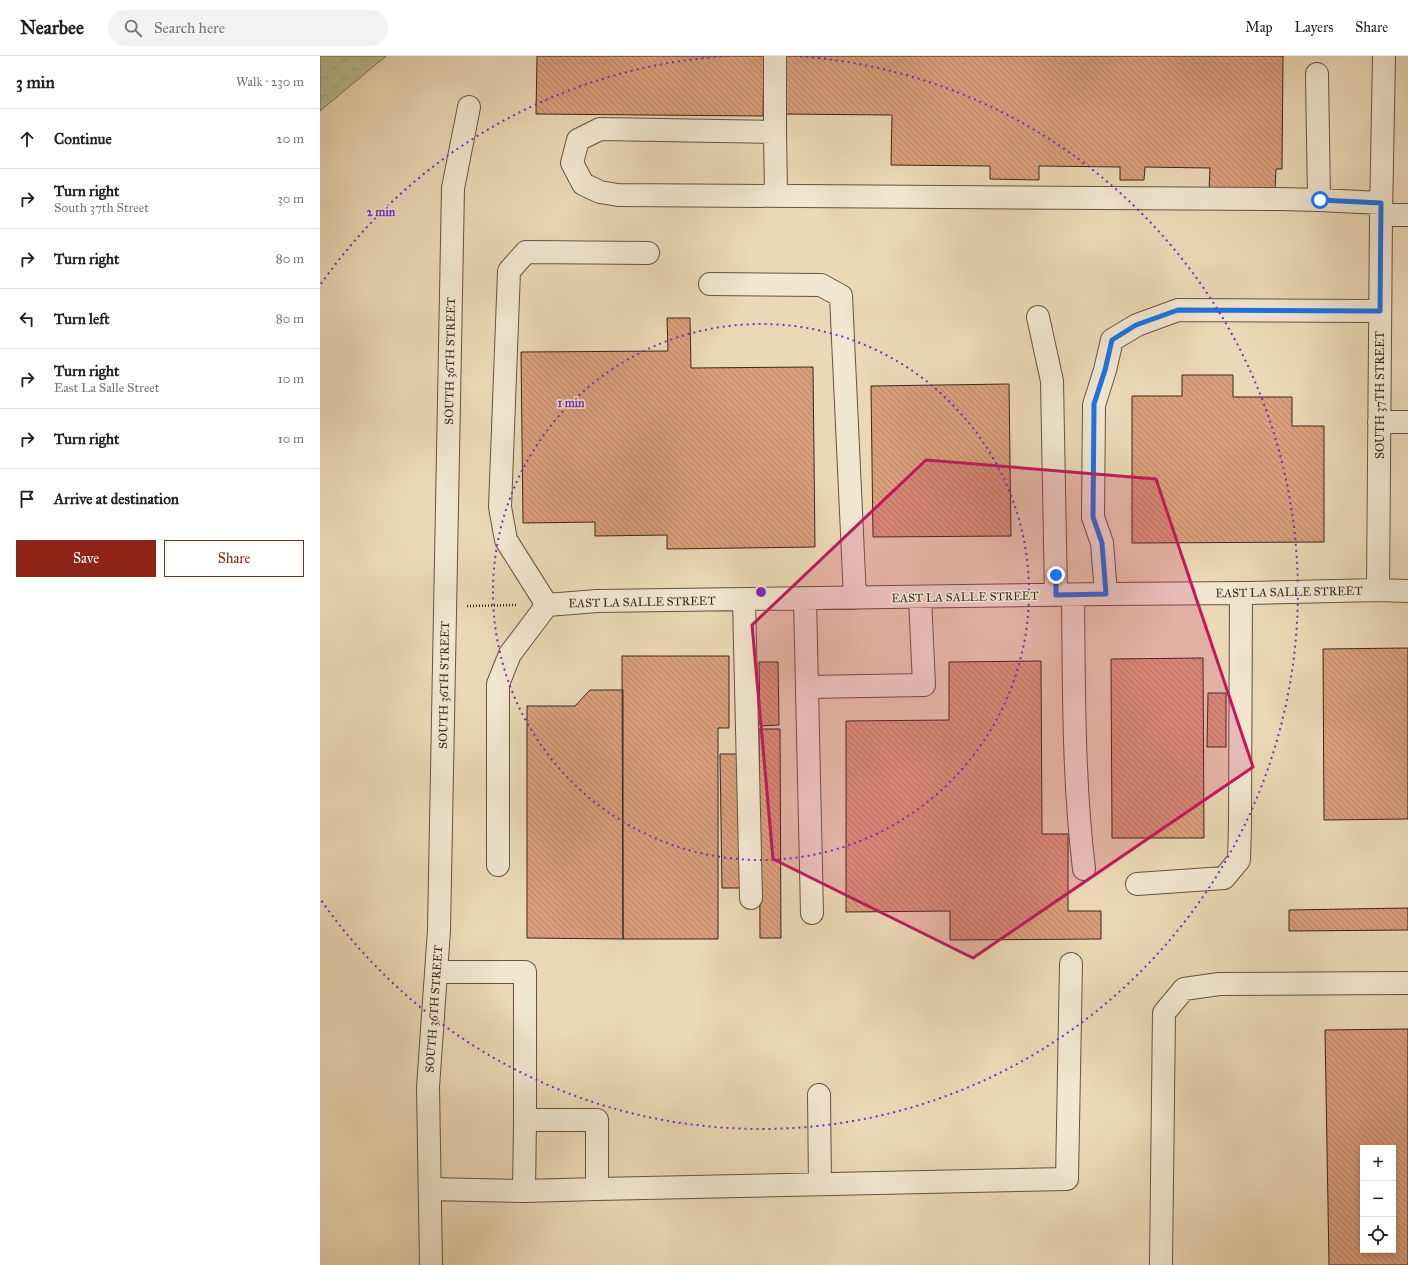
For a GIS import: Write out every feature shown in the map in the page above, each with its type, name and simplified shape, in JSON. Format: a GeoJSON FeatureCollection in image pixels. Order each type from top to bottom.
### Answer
{"type":"FeatureCollection","features":[{"type":"Feature","properties":{"kind":"street"},"geometry":{"type":"LineString","coordinates":[[775,56],[776,196]]}},
{"type":"Feature","properties":{"kind":"street","name":"SOUTH 37TH STREET"},"geometry":{"type":"LineString","coordinates":[[1378,590],[1381,209],[1384,56]]}},
{"type":"Feature","properties":{"kind":"street"},"geometry":{"type":"LineString","coordinates":[[1317,74],[1320,200]]}},
{"type":"Feature","properties":{"kind":"street","name":"SOUTH 36TH STREET"},"geometry":{"type":"LineString","coordinates":[[431,1265],[428,1087],[439,930],[453,188],[469,107]]}},
{"type":"Feature","properties":{"kind":"street"},"geometry":{"type":"LineString","coordinates":[[775,132],[600,129],[578,140],[572,163],[583,184],[600,192],[618,195],[1320,200],[1381,209],[1408,215]]}},
{"type":"Feature","properties":{"kind":"street"},"geometry":{"type":"LineString","coordinates":[[498,865],[498,684],[510,654],[547,605],[506,540],[500,507],[509,270],[526,252],[648,253]]}},
{"type":"Feature","properties":{"kind":"street"},"geometry":{"type":"LineString","coordinates":[[710,284],[821,285],[842,296],[855,598]]}},
{"type":"Feature","properties":{"kind":"street"},"geometry":{"type":"LineString","coordinates":[[1106,594],[1102,543],[1093,517],[1094,404],[1105,370],[1112,340],[1136,325],[1178,310],[1380,311]]}},
{"type":"Feature","properties":{"kind":"street"},"geometry":{"type":"LineString","coordinates":[[1038,317],[1052,381],[1076,760],[1079,831],[1084,869]]}},
{"type":"Feature","properties":{"kind":"street"},"geometry":{"type":"LineString","coordinates":[[1379,422],[1408,422]]}},
{"type":"Feature","properties":{"kind":"street","name":"EAST LA SALLE STREET"},"geometry":{"type":"LineString","coordinates":[[547,605],[597,601],[1378,590],[1408,591]]}},
{"type":"Feature","properties":{"kind":"street"},"geometry":{"type":"LineString","coordinates":[[1137,884],[1224,878],[1239,860],[1241,593]]}},
{"type":"Feature","properties":{"kind":"street"},"geometry":{"type":"LineString","coordinates":[[807,687],[924,685],[920,597]]}},
{"type":"Feature","properties":{"kind":"street"},"geometry":{"type":"LineString","coordinates":[[805,599],[812,913]]}},
{"type":"Feature","properties":{"kind":"street"},"geometry":{"type":"LineString","coordinates":[[744,600],[751,898]]}},
{"type":"Feature","properties":{"kind":"street"},"geometry":{"type":"LineString","coordinates":[[430,1190],[524,1191],[1067,1179],[1071,964]]}},
{"type":"Feature","properties":{"kind":"street"},"geometry":{"type":"LineString","coordinates":[[436,972],[525,972],[524,1191]]}},
{"type":"Feature","properties":{"kind":"street"},"geometry":{"type":"LineString","coordinates":[[1161,1265],[1164,1013],[1184,989],[1219,984],[1408,983]]}},
{"type":"Feature","properties":{"kind":"street"},"geometry":{"type":"LineString","coordinates":[[819,1095],[820,1184]]}},
{"type":"Feature","properties":{"kind":"street"},"geometry":{"type":"LineString","coordinates":[[525,1120],[597,1120],[597,1189]]}},
{"type":"Feature","properties":{"kind":"path"},"geometry":{"type":"LineString","coordinates":[[464,606],[547,605]]}},
{"type":"Feature","properties":{"kind":"highlighted area"},"geometry":{"type":"Polygon","coordinates":[[[926,460],[1156,479],[1253,767],[973,958],[773,859],[752,625],[926,460]]]}},
{"type":"Feature","properties":{"kind":"green space"},"geometry":{"type":"Polygon","coordinates":[[[320,56],[386,56],[320,111],[320,56]]]}},
{"type":"Feature","properties":{"kind":"building"},"geometry":{"type":"Polygon","coordinates":[[[537,56],[764,56],[763,116],[536,114],[537,56]]]}},
{"type":"Feature","properties":{"kind":"building"},"geometry":{"type":"Polygon","coordinates":[[[784,56],[1283,56],[1282,169],[1276,169],[1275,190],[1209,190],[1210,168],[1145,167],[1144,180],[1120,180],[1120,167],[1039,166],[1039,180],[990,179],[990,166],[891,165],[892,115],[783,114],[784,56]]]}},
{"type":"Feature","properties":{"kind":"building"},"geometry":{"type":"Polygon","coordinates":[[[667,318],[690,318],[691,368],[813,367],[815,547],[667,549],[667,535],[595,536],[595,522],[523,523],[521,352],[668,351],[667,318]]]}},
{"type":"Feature","properties":{"kind":"building"},"geometry":{"type":"Polygon","coordinates":[[[1182,375],[1233,375],[1233,397],[1292,397],[1292,426],[1324,426],[1324,542],[1132,543],[1132,396],[1182,396],[1182,375]]]}},
{"type":"Feature","properties":{"kind":"building"},"geometry":{"type":"Polygon","coordinates":[[[1009,384],[1011,536],[873,537],[871,386],[1009,384]]]}},
{"type":"Feature","properties":{"kind":"building"},"geometry":{"type":"Polygon","coordinates":[[[1408,648],[1408,819],[1324,820],[1323,649],[1408,648]]]}},
{"type":"Feature","properties":{"kind":"building"},"geometry":{"type":"Polygon","coordinates":[[[622,656],[729,656],[729,728],[718,728],[718,939],[623,939],[622,656]]]}},
{"type":"Feature","properties":{"kind":"building"},"geometry":{"type":"Polygon","coordinates":[[[1203,658],[1204,838],[1112,838],[1111,659],[1203,658]]]}},
{"type":"Feature","properties":{"kind":"building"},"geometry":{"type":"Polygon","coordinates":[[[1041,661],[1042,834],[1068,834],[1068,911],[1101,911],[1101,939],[950,940],[950,911],[846,912],[846,721],[949,720],[949,662],[1041,661]]]}},
{"type":"Feature","properties":{"kind":"building"},"geometry":{"type":"Polygon","coordinates":[[[759,662],[778,662],[779,725],[760,726],[759,662]]]}},
{"type":"Feature","properties":{"kind":"building"},"geometry":{"type":"Polygon","coordinates":[[[590,690],[623,690],[623,939],[527,938],[527,706],[575,706],[590,690]]]}},
{"type":"Feature","properties":{"kind":"building"},"geometry":{"type":"Polygon","coordinates":[[[1208,693],[1226,693],[1226,747],[1207,747],[1208,693]]]}},
{"type":"Feature","properties":{"kind":"building"},"geometry":{"type":"Polygon","coordinates":[[[759,729],[780,729],[781,938],[760,938],[759,729]]]}},
{"type":"Feature","properties":{"kind":"building"},"geometry":{"type":"Polygon","coordinates":[[[720,754],[739,754],[741,888],[722,888],[720,754]]]}},
{"type":"Feature","properties":{"kind":"building"},"geometry":{"type":"Polygon","coordinates":[[[1408,908],[1408,930],[1289,931],[1289,910],[1408,908]]]}},
{"type":"Feature","properties":{"kind":"building"},"geometry":{"type":"Polygon","coordinates":[[[1408,1029],[1408,1265],[1329,1265],[1325,1030],[1408,1029]]]}},
{"type":"Feature","properties":{"kind":"route"},"geometry":{"type":"LineString","coordinates":[[1056,575],[1056,595],[1106,594],[1102,543],[1093,517],[1094,404],[1105,370],[1112,340],[1136,325],[1178,310],[1286,312],[1380,311],[1381,203],[1320,200]]}}]}
